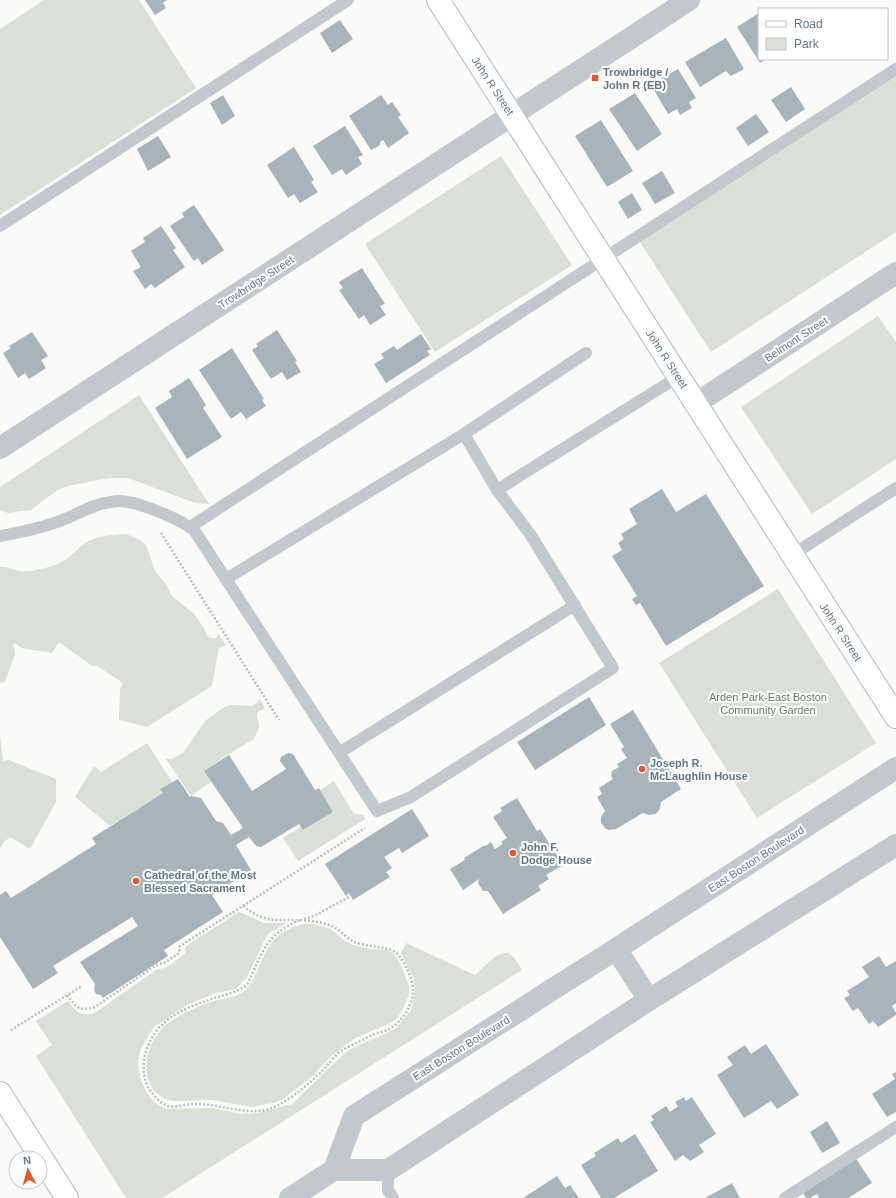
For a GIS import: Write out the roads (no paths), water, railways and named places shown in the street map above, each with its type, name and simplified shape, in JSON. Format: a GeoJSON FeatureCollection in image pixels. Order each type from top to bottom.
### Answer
{"type":"FeatureCollection","features":[{"type":"Feature","properties":{"kind":"street","name":"John R Street"},"geometry":{"type":"LineString","coordinates":[[438,0],[896,717]]}},
{"type":"Feature","properties":{"kind":"street","name":"Trowbridge Street"},"geometry":{"type":"LineString","coordinates":[[0,448],[689,0]]}},
{"type":"Feature","properties":{"kind":"street","name":"Belmont Street"},"geometry":{"type":"LineString","coordinates":[[696,404],[896,273]]}},
{"type":"Feature","properties":{"kind":"street","name":"East Boston Boulevard"},"geometry":{"type":"LineString","coordinates":[[334,1170],[354,1116],[896,768]]}},
{"type":"Feature","properties":{"kind":"street"},"geometry":{"type":"LineString","coordinates":[[290,1198],[334,1170],[388,1170],[649,1000],[896,845]]}},
{"type":"Feature","properties":{"kind":"street"},"geometry":{"type":"LineString","coordinates":[[616,949],[649,1000]]}},
{"type":"Feature","properties":{"kind":"street"},"geometry":{"type":"LineString","coordinates":[[0,1093],[67,1198]]}},
{"type":"Feature","properties":{"kind":"lane"},"geometry":{"type":"LineString","coordinates":[[0,226],[348,0]]}},
{"type":"Feature","properties":{"kind":"lane"},"geometry":{"type":"LineString","coordinates":[[190,527],[896,69]]}},
{"type":"Feature","properties":{"kind":"lane"},"geometry":{"type":"LineString","coordinates":[[226,579],[464,434],[586,353]]}},
{"type":"Feature","properties":{"kind":"lane"},"geometry":{"type":"LineString","coordinates":[[496,490],[678,377]]}},
{"type":"Feature","properties":{"kind":"lane"},"geometry":{"type":"LineString","coordinates":[[0,536],[29,531],[65,519],[92,506],[119,501],[150,508],[169,515],[190,527],[194,530],[377,811],[412,797],[613,668],[530,534],[496,490],[464,434]]}},
{"type":"Feature","properties":{"kind":"lane"},"geometry":{"type":"LineString","coordinates":[[792,555],[896,488]]}},
{"type":"Feature","properties":{"kind":"lane"},"geometry":{"type":"LineString","coordinates":[[339,753],[575,605]]}},
{"type":"Feature","properties":{"kind":"lane"},"geometry":{"type":"LineString","coordinates":[[785,1198],[896,1127]]}},
{"type":"Feature","properties":{"kind":"lane"},"geometry":{"type":"LineString","coordinates":[[388,1170],[388,1190],[393,1198]]}},
{"type":"Feature","properties":{"kind":"place","name":"Trowbridge / John R (EB)"},"geometry":{"type":"Point","coordinates":[595,78]}},
{"type":"Feature","properties":{"kind":"place","name":"Joseph R. McLaughlin House"},"geometry":{"type":"Point","coordinates":[642,769]}},
{"type":"Feature","properties":{"kind":"place","name":"John F. Dodge House"},"geometry":{"type":"Point","coordinates":[513,853]}},
{"type":"Feature","properties":{"kind":"place","name":"Cathedral of the Most Blessed Sacrament"},"geometry":{"type":"Point","coordinates":[136,881]}},
{"type":"Feature","properties":{"kind":"park label","name":"Arden Park-East Boston Community Garden"},"geometry":{"type":"Point","coordinates":[768,703]}}]}
